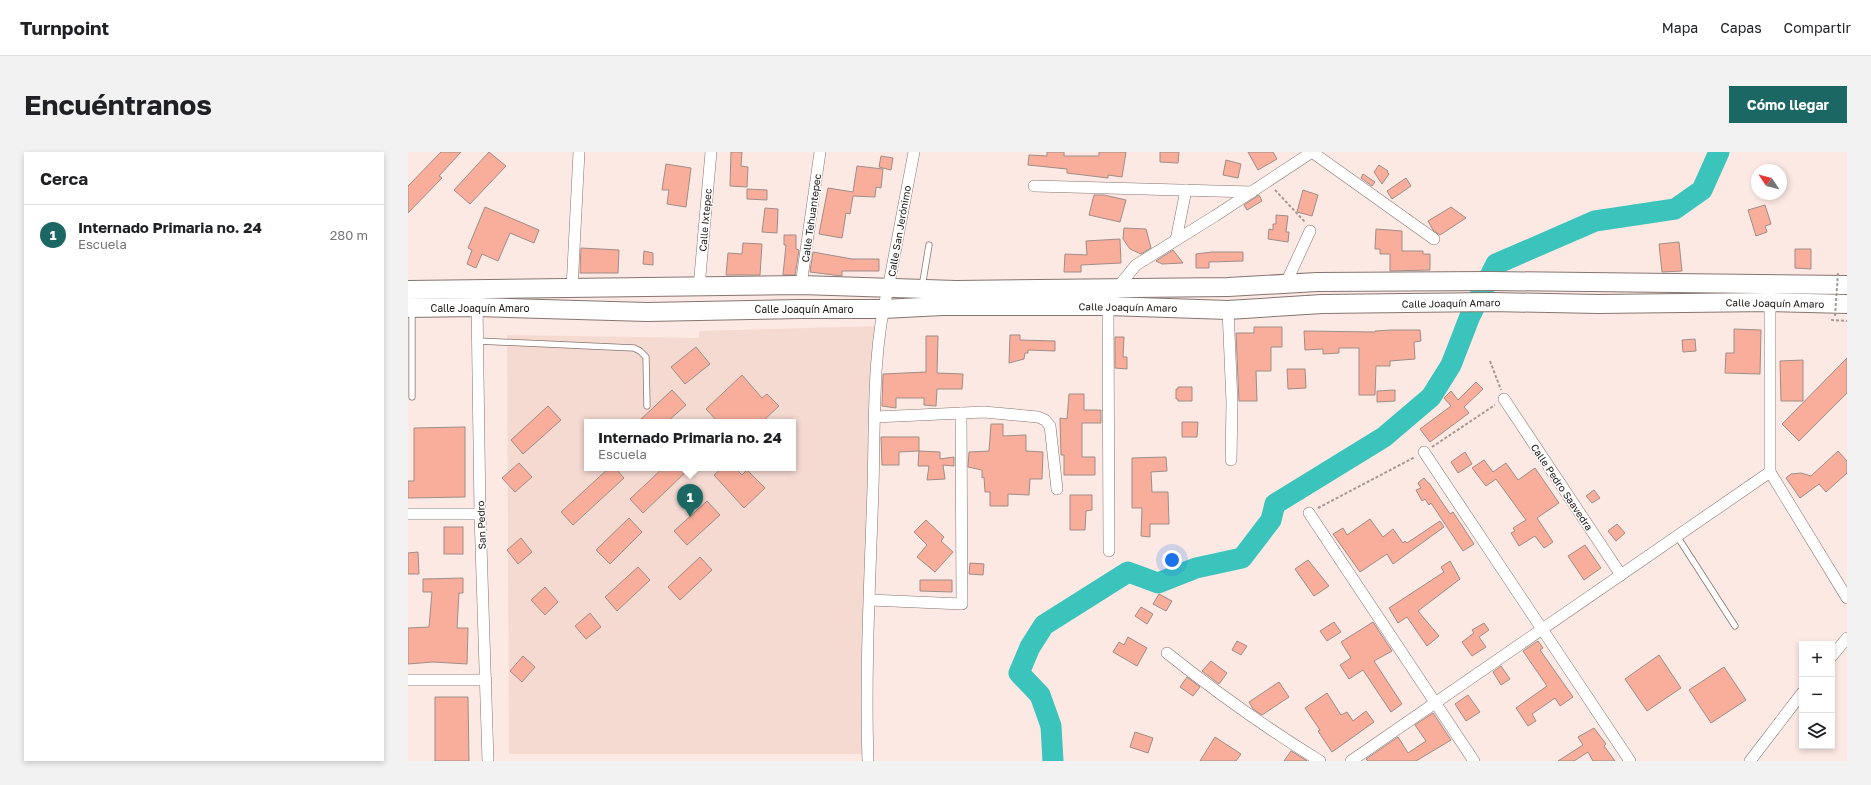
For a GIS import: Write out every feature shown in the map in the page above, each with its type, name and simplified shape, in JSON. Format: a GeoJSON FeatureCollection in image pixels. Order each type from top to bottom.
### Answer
{"type":"FeatureCollection","features":[{"type":"Feature","properties":{"kind":"main road","name":"Calle Joaquín Amaro"},"geometry":{"type":"LineString","coordinates":[[410,299],[478,289],[801,285],[922,289],[1117,288],[1228,286],[1286,283],[1491,281],[1771,284],[1843,279]]}},
{"type":"Feature","properties":{"kind":"main road","name":"Calle Joaquín Amaro"},"geometry":{"type":"LineString","coordinates":[[410,299],[477,307],[647,312],[883,309],[942,306],[1108,306],[1228,310],[1322,304],[1459,302],[1598,304],[1770,302],[1841,310]]}},
{"type":"Feature","properties":{"kind":"street"},"geometry":{"type":"LineString","coordinates":[[572,289],[579,152]]}},
{"type":"Feature","properties":{"kind":"street","name":"Calle Ixtepec"},"geometry":{"type":"LineString","coordinates":[[699,287],[711,152]]}},
{"type":"Feature","properties":{"kind":"street","name":"Calle Tehuantepec"},"geometry":{"type":"LineString","coordinates":[[801,285],[820,152]]}},
{"type":"Feature","properties":{"kind":"street","name":"Calle San Jerónimo"},"geometry":{"type":"LineString","coordinates":[[868,761],[867,639],[870,600],[876,383],[883,309],[914,152]]}},
{"type":"Feature","properties":{"kind":"street"},"geometry":{"type":"LineString","coordinates":[[1109,550],[1108,306],[1117,288],[1136,265],[1252,192],[1312,152],[1434,239]]}},
{"type":"Feature","properties":{"kind":"street"},"geometry":{"type":"LineString","coordinates":[[1034,186],[1252,192]]}},
{"type":"Feature","properties":{"kind":"street"},"geometry":{"type":"LineString","coordinates":[[1176,240],[1186,190]]}},
{"type":"Feature","properties":{"kind":"street"},"geometry":{"type":"LineString","coordinates":[[1286,283],[1310,231]]}},
{"type":"Feature","properties":{"kind":"street"},"geometry":{"type":"LineString","coordinates":[[1771,284],[1770,472],[1847,598]]}},
{"type":"Feature","properties":{"kind":"street","name":"San Pedro"},"geometry":{"type":"LineString","coordinates":[[478,289],[480,514],[488,761]]}},
{"type":"Feature","properties":{"kind":"street"},"geometry":{"type":"LineString","coordinates":[[1228,310],[1232,402],[1231,460]]}},
{"type":"Feature","properties":{"kind":"street","name":"Calle Pedro Saavedra"},"geometry":{"type":"LineString","coordinates":[[1504,399],[1621,576]]}},
{"type":"Feature","properties":{"kind":"street"},"geometry":{"type":"LineString","coordinates":[[875,417],[984,412],[1038,417],[1045,420],[1050,426],[1057,489]]}},
{"type":"Feature","properties":{"kind":"street"},"geometry":{"type":"LineString","coordinates":[[870,600],[962,604],[961,413]]}},
{"type":"Feature","properties":{"kind":"street"},"geometry":{"type":"LineString","coordinates":[[1424,452],[1630,761]]}},
{"type":"Feature","properties":{"kind":"street"},"geometry":{"type":"LineString","coordinates":[[1351,761],[1770,472]]}},
{"type":"Feature","properties":{"kind":"street"},"geometry":{"type":"LineString","coordinates":[[1309,513],[1474,761]]}},
{"type":"Feature","properties":{"kind":"street"},"geometry":{"type":"LineString","coordinates":[[408,514],[480,514]]}},
{"type":"Feature","properties":{"kind":"street"},"geometry":{"type":"LineString","coordinates":[[1835,652],[1847,638]]}},
{"type":"Feature","properties":{"kind":"street"},"geometry":{"type":"LineString","coordinates":[[1167,653],[1222,696],[1289,742],[1320,761]]}},
{"type":"Feature","properties":{"kind":"street"},"geometry":{"type":"LineString","coordinates":[[408,680],[486,680]]}},
{"type":"Feature","properties":{"kind":"street"},"geometry":{"type":"LineString","coordinates":[[1750,761],[1799,697]]}},
{"type":"Feature","properties":{"kind":"lane"},"geometry":{"type":"LineString","coordinates":[[922,289],[929,245]]}},
{"type":"Feature","properties":{"kind":"lane"},"geometry":{"type":"LineString","coordinates":[[410,299],[412,397]]}},
{"type":"Feature","properties":{"kind":"lane"},"geometry":{"type":"LineString","coordinates":[[478,341],[634,348],[646,357],[647,406]]}},
{"type":"Feature","properties":{"kind":"lane"},"geometry":{"type":"LineString","coordinates":[[1677,536],[1735,626]]}},
{"type":"Feature","properties":{"kind":"path"},"geometry":{"type":"LineString","coordinates":[[1268,181],[1304,221],[1310,231]]}},
{"type":"Feature","properties":{"kind":"path"},"geometry":{"type":"LineString","coordinates":[[1841,310],[1843,279]]}},
{"type":"Feature","properties":{"kind":"path"},"geometry":{"type":"LineString","coordinates":[[1832,320],[1847,321]]}},
{"type":"Feature","properties":{"kind":"shaded area"},"geometry":{"type":"Polygon","coordinates":[[[881,326],[868,754],[509,754],[507,335],[699,338],[699,331],[881,326]]]}},
{"type":"Feature","properties":{"kind":"building"},"geometry":{"type":"Polygon","coordinates":[[[441,152],[461,152],[439,176],[442,178],[408,213],[408,186],[441,152]]]}},
{"type":"Feature","properties":{"kind":"building"},"geometry":{"type":"Polygon","coordinates":[[[489,152],[506,166],[470,204],[454,190],[489,152]]]}},
{"type":"Feature","properties":{"kind":"building"},"geometry":{"type":"Polygon","coordinates":[[[731,152],[742,152],[741,166],[748,167],[747,187],[730,186],[731,152]]]}},
{"type":"Feature","properties":{"kind":"building"},"geometry":{"type":"Polygon","coordinates":[[[1047,152],[1064,152],[1064,156],[1099,156],[1099,152],[1126,152],[1122,177],[1108,175],[1108,178],[1067,173],[1067,169],[1028,165],[1029,155],[1047,156],[1047,152]]]}},
{"type":"Feature","properties":{"kind":"building"},"geometry":{"type":"Polygon","coordinates":[[[1160,152],[1179,152],[1178,163],[1160,162],[1160,152]]]}},
{"type":"Feature","properties":{"kind":"building"},"geometry":{"type":"Polygon","coordinates":[[[1248,152],[1273,152],[1277,159],[1258,170],[1248,152]]]}},
{"type":"Feature","properties":{"kind":"building"},"geometry":{"type":"Polygon","coordinates":[[[881,156],[893,158],[891,170],[879,167],[881,156]]]}},
{"type":"Feature","properties":{"kind":"building"},"geometry":{"type":"Polygon","coordinates":[[[1226,160],[1241,164],[1238,178],[1223,175],[1226,160]]]}},
{"type":"Feature","properties":{"kind":"building"},"geometry":{"type":"Polygon","coordinates":[[[666,164],[691,168],[686,207],[667,204],[669,190],[662,190],[666,164]]]}},
{"type":"Feature","properties":{"kind":"building"},"geometry":{"type":"Polygon","coordinates":[[[1379,165],[1388,171],[1387,172],[1389,174],[1382,184],[1374,172],[1379,165]]]}},
{"type":"Feature","properties":{"kind":"building"},"geometry":{"type":"Polygon","coordinates":[[[857,166],[883,169],[881,188],[876,187],[875,197],[853,196],[850,214],[846,213],[842,238],[819,234],[828,188],[853,192],[857,166]]]}},
{"type":"Feature","properties":{"kind":"building"},"geometry":{"type":"Polygon","coordinates":[[[1363,174],[1375,182],[1372,186],[1361,178],[1363,174]]]}},
{"type":"Feature","properties":{"kind":"building"},"geometry":{"type":"Polygon","coordinates":[[[1406,178],[1411,186],[1392,199],[1387,191],[1406,178]]]}},
{"type":"Feature","properties":{"kind":"building"},"geometry":{"type":"Polygon","coordinates":[[[747,189],[767,190],[767,200],[747,199],[747,189]]]}},
{"type":"Feature","properties":{"kind":"building"},"geometry":{"type":"Polygon","coordinates":[[[1303,190],[1318,195],[1312,216],[1297,212],[1303,190]]]}},
{"type":"Feature","properties":{"kind":"building"},"geometry":{"type":"Polygon","coordinates":[[[1094,195],[1104,195],[1126,200],[1120,222],[1089,215],[1094,195]]]}},
{"type":"Feature","properties":{"kind":"building"},"geometry":{"type":"Polygon","coordinates":[[[1259,195],[1262,201],[1247,210],[1244,205],[1259,195]]]}},
{"type":"Feature","properties":{"kind":"building"},"geometry":{"type":"Polygon","coordinates":[[[1765,205],[1771,224],[1765,226],[1767,232],[1756,236],[1748,210],[1765,205]]]}},
{"type":"Feature","properties":{"kind":"building"},"geometry":{"type":"Polygon","coordinates":[[[485,207],[539,230],[534,243],[510,233],[498,261],[482,254],[476,268],[467,264],[472,250],[468,248],[485,207]]]}},
{"type":"Feature","properties":{"kind":"building"},"geometry":{"type":"Polygon","coordinates":[[[1451,207],[1466,218],[1440,235],[1433,230],[1428,221],[1451,207]]]}},
{"type":"Feature","properties":{"kind":"building"},"geometry":{"type":"Polygon","coordinates":[[[765,208],[778,209],[777,233],[762,232],[765,208]]]}},
{"type":"Feature","properties":{"kind":"building"},"geometry":{"type":"Polygon","coordinates":[[[1276,215],[1288,216],[1286,232],[1289,232],[1288,242],[1268,239],[1269,229],[1273,230],[1273,224],[1276,224],[1276,215]]]}},
{"type":"Feature","properties":{"kind":"building"},"geometry":{"type":"Polygon","coordinates":[[[1124,228],[1146,229],[1151,248],[1141,254],[1130,249],[1123,239],[1124,228]]]}},
{"type":"Feature","properties":{"kind":"building"},"geometry":{"type":"Polygon","coordinates":[[[1376,229],[1402,231],[1402,251],[1423,251],[1423,254],[1430,254],[1430,270],[1390,271],[1390,254],[1380,254],[1380,249],[1375,249],[1376,229]]]}},
{"type":"Feature","properties":{"kind":"building"},"geometry":{"type":"Polygon","coordinates":[[[784,235],[796,235],[796,249],[799,250],[795,275],[783,275],[786,245],[784,245],[784,235]]]}},
{"type":"Feature","properties":{"kind":"building"},"geometry":{"type":"Polygon","coordinates":[[[1120,239],[1121,263],[1081,265],[1081,272],[1064,272],[1065,254],[1087,255],[1086,241],[1120,239]]]}},
{"type":"Feature","properties":{"kind":"building"},"geometry":{"type":"Polygon","coordinates":[[[1679,242],[1682,271],[1662,272],[1659,244],[1679,242]]]}},
{"type":"Feature","properties":{"kind":"building"},"geometry":{"type":"Polygon","coordinates":[[[743,243],[762,244],[760,275],[726,275],[728,253],[742,254],[743,243]]]}},
{"type":"Feature","properties":{"kind":"building"},"geometry":{"type":"Polygon","coordinates":[[[581,248],[619,250],[618,273],[580,273],[581,248]]]}},
{"type":"Feature","properties":{"kind":"building"},"geometry":{"type":"Polygon","coordinates":[[[1795,249],[1811,249],[1811,269],[1795,268],[1795,249]]]}},
{"type":"Feature","properties":{"kind":"building"},"geometry":{"type":"Polygon","coordinates":[[[1173,250],[1183,263],[1162,264],[1156,261],[1173,250]]]}},
{"type":"Feature","properties":{"kind":"building"},"geometry":{"type":"Polygon","coordinates":[[[644,251],[653,253],[653,265],[643,264],[644,251]]]}},
{"type":"Feature","properties":{"kind":"building"},"geometry":{"type":"Polygon","coordinates":[[[813,252],[852,259],[879,259],[879,271],[842,271],[842,276],[810,272],[813,252]]]}},
{"type":"Feature","properties":{"kind":"building"},"geometry":{"type":"Polygon","coordinates":[[[1212,252],[1243,252],[1243,261],[1209,262],[1209,268],[1196,268],[1196,254],[1212,252]]]}},
{"type":"Feature","properties":{"kind":"building"},"geometry":{"type":"Polygon","coordinates":[[[1254,327],[1282,327],[1282,347],[1271,347],[1271,371],[1256,371],[1257,401],[1239,401],[1236,333],[1254,333],[1254,327]]]}},
{"type":"Feature","properties":{"kind":"building"},"geometry":{"type":"Polygon","coordinates":[[[1734,329],[1761,330],[1760,374],[1725,373],[1726,353],[1734,353],[1734,329]]]}},
{"type":"Feature","properties":{"kind":"building"},"geometry":{"type":"Polygon","coordinates":[[[1391,330],[1420,330],[1421,341],[1414,342],[1415,359],[1390,361],[1390,366],[1376,366],[1375,395],[1359,395],[1359,348],[1339,348],[1339,353],[1323,354],[1323,349],[1305,350],[1304,331],[1375,332],[1391,330]]]}},
{"type":"Feature","properties":{"kind":"building"},"geometry":{"type":"Polygon","coordinates":[[[1010,335],[1020,335],[1020,340],[1055,341],[1055,351],[1028,350],[1028,353],[1025,353],[1024,359],[1009,363],[1010,335]]]}},
{"type":"Feature","properties":{"kind":"building"},"geometry":{"type":"Polygon","coordinates":[[[926,336],[938,336],[937,373],[963,374],[962,389],[937,389],[936,406],[924,405],[924,398],[896,398],[896,408],[882,406],[883,374],[926,372],[926,336]]]}},
{"type":"Feature","properties":{"kind":"building"},"geometry":{"type":"Polygon","coordinates":[[[1115,337],[1124,337],[1123,357],[1127,357],[1127,369],[1115,368],[1115,337]]]}},
{"type":"Feature","properties":{"kind":"building"},"geometry":{"type":"Polygon","coordinates":[[[1695,339],[1696,351],[1683,352],[1682,340],[1695,339]]]}},
{"type":"Feature","properties":{"kind":"building"},"geometry":{"type":"Polygon","coordinates":[[[696,347],[710,364],[685,384],[671,367],[696,347]]]}},
{"type":"Feature","properties":{"kind":"building"},"geometry":{"type":"Polygon","coordinates":[[[1847,358],[1847,393],[1799,441],[1782,424],[1847,358]]]}},
{"type":"Feature","properties":{"kind":"building"},"geometry":{"type":"Polygon","coordinates":[[[1803,360],[1803,401],[1781,401],[1780,361],[1803,360]]]}},
{"type":"Feature","properties":{"kind":"building"},"geometry":{"type":"Polygon","coordinates":[[[1287,369],[1305,369],[1306,388],[1288,389],[1287,369]]]}},
{"type":"Feature","properties":{"kind":"building"},"geometry":{"type":"Polygon","coordinates":[[[742,375],[762,398],[767,394],[779,406],[765,419],[715,419],[706,409],[742,375]]]}},
{"type":"Feature","properties":{"kind":"building"},"geometry":{"type":"Polygon","coordinates":[[[1476,382],[1483,389],[1464,407],[1469,413],[1430,442],[1420,429],[1451,406],[1444,398],[1451,391],[1458,400],[1476,382]]]}},
{"type":"Feature","properties":{"kind":"building"},"geometry":{"type":"Polygon","coordinates":[[[1178,387],[1192,387],[1192,401],[1178,401],[1178,399],[1176,399],[1176,389],[1178,389],[1178,387]]]}},
{"type":"Feature","properties":{"kind":"building"},"geometry":{"type":"Polygon","coordinates":[[[672,390],[686,405],[670,419],[641,419],[672,390]]]}},
{"type":"Feature","properties":{"kind":"building"},"geometry":{"type":"Polygon","coordinates":[[[1395,390],[1395,401],[1377,402],[1377,391],[1395,390]]]}},
{"type":"Feature","properties":{"kind":"building"},"geometry":{"type":"Polygon","coordinates":[[[1069,394],[1084,394],[1084,410],[1101,410],[1101,423],[1082,423],[1082,457],[1095,457],[1095,475],[1064,475],[1064,455],[1061,455],[1060,418],[1067,419],[1069,394]]]}},
{"type":"Feature","properties":{"kind":"building"},"geometry":{"type":"Polygon","coordinates":[[[548,406],[561,420],[523,454],[511,440],[548,406]]]}},
{"type":"Feature","properties":{"kind":"building"},"geometry":{"type":"Polygon","coordinates":[[[1182,422],[1198,422],[1197,437],[1182,437],[1182,422]]]}},
{"type":"Feature","properties":{"kind":"building"},"geometry":{"type":"Polygon","coordinates":[[[991,424],[1003,424],[1003,436],[1026,435],[1026,451],[1043,452],[1042,479],[1030,479],[1029,495],[1008,494],[1008,506],[990,506],[990,492],[985,492],[982,470],[968,467],[969,452],[989,451],[991,424]]]}},
{"type":"Feature","properties":{"kind":"building"},"geometry":{"type":"Polygon","coordinates":[[[465,427],[465,497],[408,498],[408,481],[414,481],[414,428],[465,427]]]}},
{"type":"Feature","properties":{"kind":"building"},"geometry":{"type":"Polygon","coordinates":[[[881,437],[919,437],[919,451],[899,452],[899,465],[882,465],[881,437]]]}},
{"type":"Feature","properties":{"kind":"building"},"geometry":{"type":"Polygon","coordinates":[[[919,451],[940,452],[940,459],[954,457],[954,466],[943,465],[945,479],[927,480],[929,466],[918,466],[919,451]]]}},
{"type":"Feature","properties":{"kind":"building"},"geometry":{"type":"Polygon","coordinates":[[[1838,451],[1847,461],[1847,473],[1826,492],[1819,484],[1800,498],[1786,478],[1791,474],[1801,473],[1811,476],[1838,451]]]}},
{"type":"Feature","properties":{"kind":"building"},"geometry":{"type":"Polygon","coordinates":[[[1465,452],[1472,464],[1458,473],[1451,462],[1465,452]]]}},
{"type":"Feature","properties":{"kind":"building"},"geometry":{"type":"Polygon","coordinates":[[[1166,457],[1167,471],[1151,472],[1152,492],[1168,492],[1169,524],[1150,524],[1150,537],[1141,536],[1142,508],[1132,508],[1132,458],[1166,457]]]}},
{"type":"Feature","properties":{"kind":"building"},"geometry":{"type":"Polygon","coordinates":[[[1484,460],[1493,472],[1506,463],[1518,480],[1535,468],[1559,503],[1537,518],[1553,542],[1544,548],[1535,536],[1519,546],[1511,533],[1515,531],[1513,528],[1526,520],[1496,479],[1486,486],[1472,468],[1484,460]]]}},
{"type":"Feature","properties":{"kind":"building"},"geometry":{"type":"Polygon","coordinates":[[[519,463],[532,477],[515,492],[502,478],[519,463]]]}},
{"type":"Feature","properties":{"kind":"building"},"geometry":{"type":"Polygon","coordinates":[[[606,471],[618,471],[624,478],[573,525],[561,512],[606,471]]]}},
{"type":"Feature","properties":{"kind":"building"},"geometry":{"type":"Polygon","coordinates":[[[660,471],[687,471],[643,513],[630,499],[660,471]]]}},
{"type":"Feature","properties":{"kind":"building"},"geometry":{"type":"Polygon","coordinates":[[[719,471],[738,471],[742,475],[748,471],[765,488],[744,508],[714,475],[719,471]]]}},
{"type":"Feature","properties":{"kind":"building"},"geometry":{"type":"Polygon","coordinates":[[[1424,478],[1450,514],[1453,512],[1474,544],[1463,551],[1431,503],[1429,505],[1425,499],[1422,501],[1416,490],[1421,488],[1418,483],[1424,478]]]}},
{"type":"Feature","properties":{"kind":"building"},"geometry":{"type":"Polygon","coordinates":[[[1594,490],[1600,498],[1592,503],[1586,496],[1594,490]]]}},
{"type":"Feature","properties":{"kind":"building"},"geometry":{"type":"Polygon","coordinates":[[[1070,495],[1092,495],[1092,510],[1086,511],[1085,530],[1070,530],[1070,495]]]}},
{"type":"Feature","properties":{"kind":"building"},"geometry":{"type":"Polygon","coordinates":[[[707,501],[720,515],[687,545],[674,531],[707,501]]]}},
{"type":"Feature","properties":{"kind":"building"},"geometry":{"type":"Polygon","coordinates":[[[629,518],[642,532],[610,564],[596,550],[629,518]]]}},
{"type":"Feature","properties":{"kind":"building"},"geometry":{"type":"Polygon","coordinates":[[[1370,519],[1383,537],[1393,529],[1403,543],[1405,541],[1407,543],[1440,521],[1444,527],[1393,564],[1387,554],[1360,572],[1333,534],[1343,528],[1347,535],[1370,519]]]}},
{"type":"Feature","properties":{"kind":"building"},"geometry":{"type":"Polygon","coordinates":[[[926,520],[944,537],[941,541],[953,552],[935,572],[917,557],[927,545],[914,532],[926,520]]]}},
{"type":"Feature","properties":{"kind":"building"},"geometry":{"type":"Polygon","coordinates":[[[1617,524],[1625,533],[1616,541],[1608,531],[1617,524]]]}},
{"type":"Feature","properties":{"kind":"building"},"geometry":{"type":"Polygon","coordinates":[[[444,527],[463,527],[463,554],[444,554],[444,527]]]}},
{"type":"Feature","properties":{"kind":"building"},"geometry":{"type":"Polygon","coordinates":[[[521,538],[532,552],[518,564],[507,550],[521,538]]]}},
{"type":"Feature","properties":{"kind":"building"},"geometry":{"type":"Polygon","coordinates":[[[1585,545],[1601,568],[1584,580],[1568,556],[1585,545]]]}},
{"type":"Feature","properties":{"kind":"building"},"geometry":{"type":"Polygon","coordinates":[[[418,552],[419,574],[408,574],[408,553],[418,552]]]}},
{"type":"Feature","properties":{"kind":"building"},"geometry":{"type":"Polygon","coordinates":[[[700,557],[712,570],[680,600],[668,587],[700,557]]]}},
{"type":"Feature","properties":{"kind":"building"},"geometry":{"type":"Polygon","coordinates":[[[1308,560],[1329,586],[1314,596],[1295,569],[1308,560]]]}},
{"type":"Feature","properties":{"kind":"building"},"geometry":{"type":"Polygon","coordinates":[[[1450,561],[1460,579],[1418,611],[1439,636],[1427,646],[1407,617],[1398,623],[1389,608],[1444,572],[1441,567],[1450,561]]]}},
{"type":"Feature","properties":{"kind":"building"},"geometry":{"type":"Polygon","coordinates":[[[970,563],[984,564],[983,575],[969,574],[970,563]]]}},
{"type":"Feature","properties":{"kind":"building"},"geometry":{"type":"Polygon","coordinates":[[[638,567],[650,580],[617,611],[605,597],[638,567]]]}},
{"type":"Feature","properties":{"kind":"building"},"geometry":{"type":"Polygon","coordinates":[[[463,578],[463,593],[459,593],[457,628],[468,628],[467,664],[433,662],[408,664],[408,628],[429,627],[432,592],[423,592],[423,579],[463,578]]]}},
{"type":"Feature","properties":{"kind":"building"},"geometry":{"type":"Polygon","coordinates":[[[920,580],[952,580],[952,592],[920,591],[920,580]]]}},
{"type":"Feature","properties":{"kind":"building"},"geometry":{"type":"Polygon","coordinates":[[[545,587],[558,602],[545,615],[531,600],[545,587]]]}},
{"type":"Feature","properties":{"kind":"building"},"geometry":{"type":"Polygon","coordinates":[[[1159,594],[1172,601],[1166,611],[1153,604],[1159,594]]]}},
{"type":"Feature","properties":{"kind":"building"},"geometry":{"type":"Polygon","coordinates":[[[1141,607],[1153,614],[1147,624],[1135,616],[1141,607]]]}},
{"type":"Feature","properties":{"kind":"building"},"geometry":{"type":"Polygon","coordinates":[[[590,613],[601,627],[586,639],[575,626],[590,613]]]}},
{"type":"Feature","properties":{"kind":"building"},"geometry":{"type":"Polygon","coordinates":[[[1334,622],[1341,632],[1327,641],[1320,631],[1334,622]]]}},
{"type":"Feature","properties":{"kind":"building"},"geometry":{"type":"Polygon","coordinates":[[[1373,622],[1392,651],[1374,661],[1402,704],[1391,712],[1363,670],[1349,679],[1340,665],[1351,658],[1341,642],[1373,622]]]}},
{"type":"Feature","properties":{"kind":"building"},"geometry":{"type":"Polygon","coordinates":[[[1484,623],[1489,630],[1479,637],[1486,647],[1472,656],[1462,642],[1474,633],[1472,630],[1484,623]]]}},
{"type":"Feature","properties":{"kind":"building"},"geometry":{"type":"Polygon","coordinates":[[[1128,637],[1147,648],[1137,666],[1113,652],[1119,642],[1124,645],[1128,637]]]}},
{"type":"Feature","properties":{"kind":"building"},"geometry":{"type":"Polygon","coordinates":[[[1237,641],[1247,646],[1241,655],[1232,650],[1237,641]]]}},
{"type":"Feature","properties":{"kind":"building"},"geometry":{"type":"Polygon","coordinates":[[[1538,641],[1543,648],[1540,650],[1573,697],[1560,706],[1555,698],[1532,714],[1536,721],[1528,726],[1516,708],[1547,686],[1523,651],[1538,641]]]}},
{"type":"Feature","properties":{"kind":"building"},"geometry":{"type":"Polygon","coordinates":[[[1659,655],[1681,688],[1647,711],[1625,679],[1659,655]]]}},
{"type":"Feature","properties":{"kind":"building"},"geometry":{"type":"Polygon","coordinates":[[[523,656],[535,667],[522,682],[510,671],[523,656]]]}},
{"type":"Feature","properties":{"kind":"building"},"geometry":{"type":"Polygon","coordinates":[[[1211,661],[1227,673],[1219,684],[1202,671],[1211,661]]]}},
{"type":"Feature","properties":{"kind":"building"},"geometry":{"type":"Polygon","coordinates":[[[1501,666],[1510,679],[1501,685],[1493,672],[1501,666]]]}},
{"type":"Feature","properties":{"kind":"building"},"geometry":{"type":"Polygon","coordinates":[[[1724,667],[1746,700],[1711,723],[1689,690],[1724,667]]]}},
{"type":"Feature","properties":{"kind":"building"},"geometry":{"type":"Polygon","coordinates":[[[1187,677],[1200,687],[1193,696],[1180,687],[1187,677]]]}},
{"type":"Feature","properties":{"kind":"building"},"geometry":{"type":"Polygon","coordinates":[[[1279,682],[1289,697],[1262,715],[1253,709],[1249,702],[1279,682]]]}},
{"type":"Feature","properties":{"kind":"building"},"geometry":{"type":"Polygon","coordinates":[[[1327,693],[1341,715],[1347,712],[1353,721],[1366,711],[1374,722],[1332,752],[1318,731],[1320,730],[1305,708],[1327,693]]]}},
{"type":"Feature","properties":{"kind":"building"},"geometry":{"type":"Polygon","coordinates":[[[1468,695],[1480,712],[1466,721],[1455,704],[1468,695]]]}},
{"type":"Feature","properties":{"kind":"building"},"geometry":{"type":"Polygon","coordinates":[[[435,697],[468,697],[469,761],[435,761],[435,697]]]}},
{"type":"Feature","properties":{"kind":"building"},"geometry":{"type":"Polygon","coordinates":[[[1433,713],[1451,740],[1416,761],[1368,761],[1366,759],[1398,737],[1408,753],[1426,741],[1415,725],[1433,713]]]}},
{"type":"Feature","properties":{"kind":"building"},"geometry":{"type":"Polygon","coordinates":[[[1594,728],[1606,744],[1604,746],[1615,761],[1593,761],[1588,752],[1574,761],[1558,761],[1583,745],[1578,737],[1594,728]]]}},
{"type":"Feature","properties":{"kind":"building"},"geometry":{"type":"Polygon","coordinates":[[[1135,732],[1153,738],[1148,753],[1130,747],[1135,732]]]}},
{"type":"Feature","properties":{"kind":"building"},"geometry":{"type":"Polygon","coordinates":[[[1215,737],[1241,754],[1236,761],[1200,761],[1215,737]]]}},
{"type":"Feature","properties":{"kind":"building"},"geometry":{"type":"Polygon","coordinates":[[[1291,751],[1296,754],[1307,761],[1284,761],[1291,751]]]}},
{"type":"Feature","properties":{"kind":"waterway"},"geometry":{"type":"LineString","coordinates":[[1053,761],[1051,726],[1040,695],[1019,673],[1030,647],[1044,625],[1128,572],[1158,583],[1196,568],[1242,558],[1271,520],[1275,504],[1384,437],[1431,397],[1451,365],[1470,316],[1496,264],[1595,221],[1675,209],[1702,190],[1719,152]]}},
{"type":"Feature","properties":{"kind":"place","name":"Internado Primaria no. 24"},"geometry":{"type":"Point","coordinates":[690,517]}}]}
